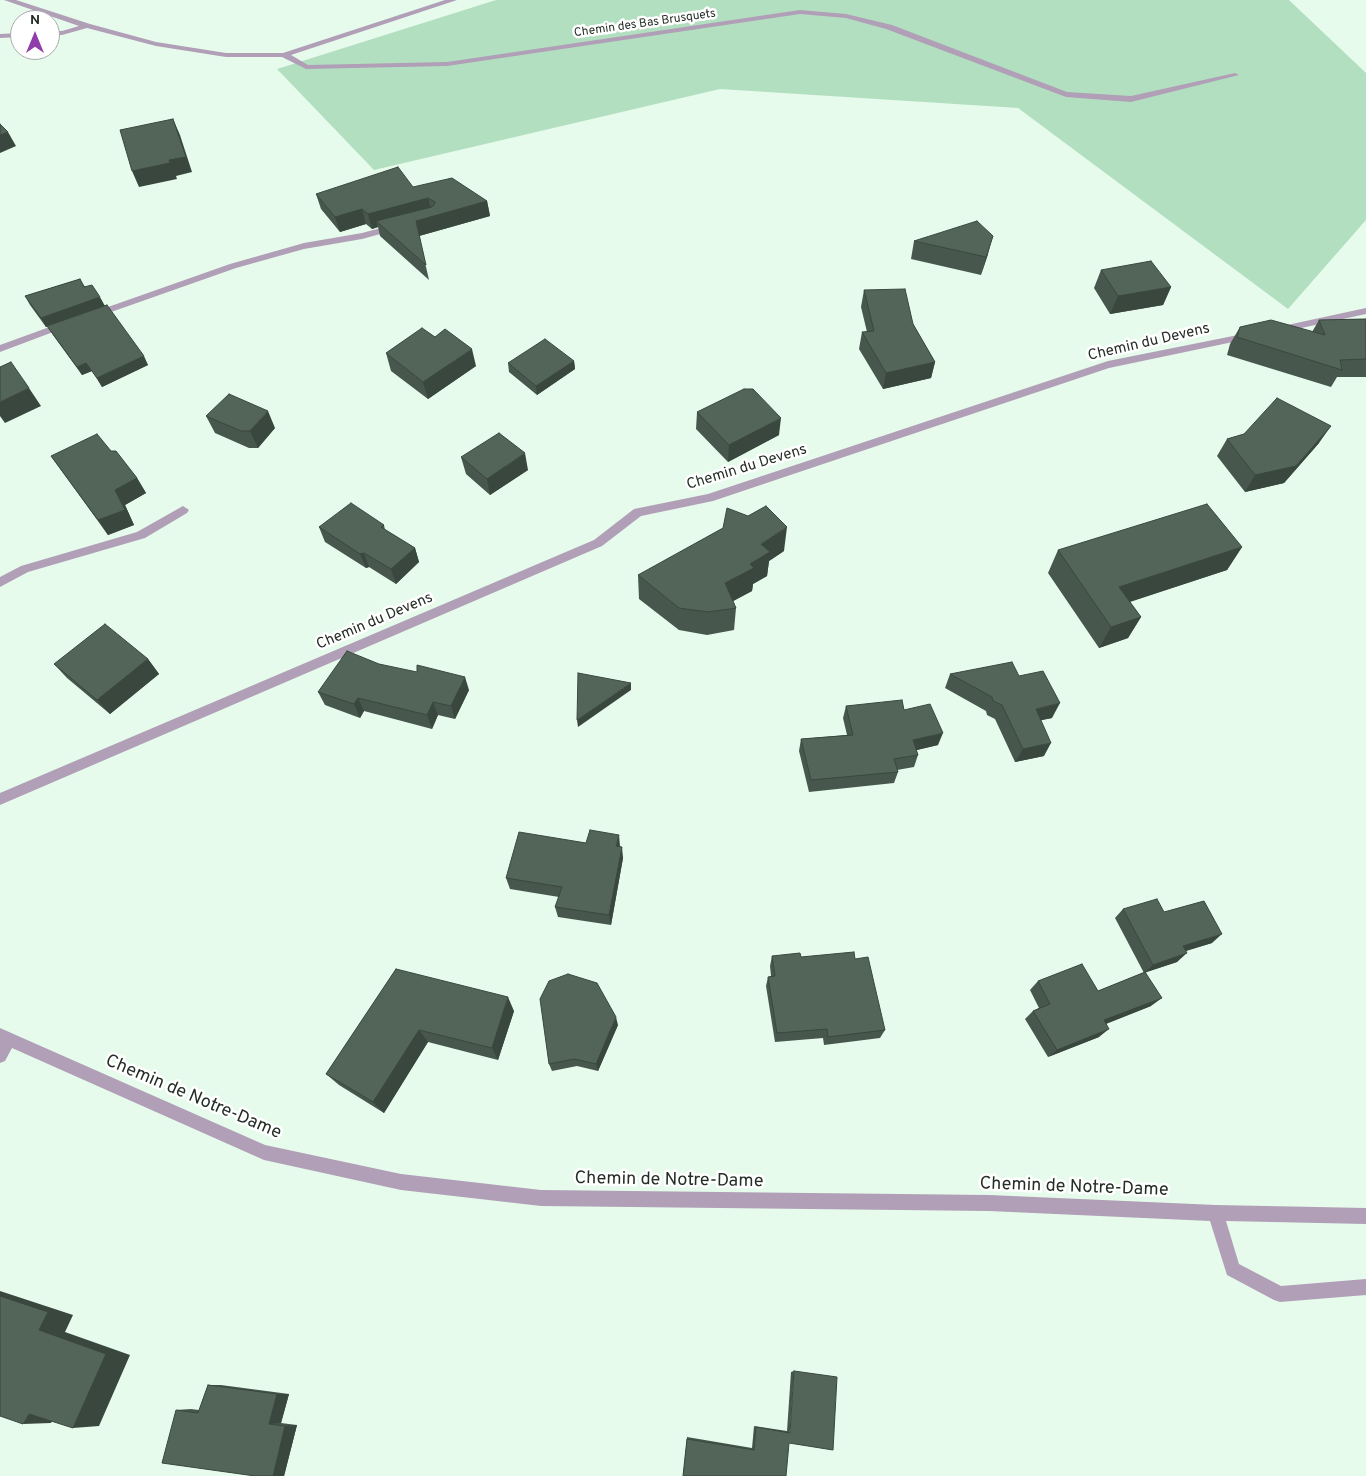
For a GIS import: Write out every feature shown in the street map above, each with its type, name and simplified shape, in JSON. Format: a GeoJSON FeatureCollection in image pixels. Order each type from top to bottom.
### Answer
{"type":"FeatureCollection","features":[{"type":"Feature","properties":{"kind":"street","name":"Chemin des Bas Brusquets"},"geometry":{"type":"LineString","coordinates":[[8,0],[87,26],[156,44],[226,55],[284,55],[453,0]]}},
{"type":"Feature","properties":{"kind":"street","name":"Chemin des Bas Brusquets"},"geometry":{"type":"LineString","coordinates":[[284,55],[306,67],[448,64],[800,12],[846,16],[889,27],[1066,94],[1131,99],[1235,75]]}},
{"type":"Feature","properties":{"kind":"street"},"geometry":{"type":"LineString","coordinates":[[60,33],[87,26]]}},
{"type":"Feature","properties":{"kind":"street"},"geometry":{"type":"LineString","coordinates":[[0,349],[233,266],[304,246],[362,236],[406,225]]}},
{"type":"Feature","properties":{"kind":"street","name":"Chemin du Devens"},"geometry":{"type":"LineString","coordinates":[[0,799],[598,543],[638,512],[709,498],[1108,365],[1366,311]]}},
{"type":"Feature","properties":{"kind":"street"},"geometry":{"type":"LineString","coordinates":[[0,582],[25,569],[141,535],[182,510]]}},
{"type":"Feature","properties":{"kind":"street"},"geometry":{"type":"LineString","coordinates":[[0,1056],[4,1037]]}},
{"type":"Feature","properties":{"kind":"street","name":"Chemin de Notre-Dame"},"geometry":{"type":"LineString","coordinates":[[4,1037],[264,1152],[401,1182],[541,1198],[989,1203],[1216,1213],[1366,1216]]}},
{"type":"Feature","properties":{"kind":"street"},"geometry":{"type":"LineString","coordinates":[[1216,1213],[1233,1269],[1280,1294],[1366,1287]]}},
{"type":"Feature","properties":{"kind":"green space"},"geometry":{"type":"Polygon","coordinates":[[[496,0],[1289,0],[1366,73],[1366,220],[1288,309],[1018,108],[720,89],[374,170],[277,69],[496,0]]]}},
{"type":"Feature","properties":{"kind":"building"},"geometry":{"type":"Polygon","coordinates":[[[173,119],[186,157],[169,160],[170,163],[132,171],[120,130],[173,119]]]}},
{"type":"Feature","properties":{"kind":"building"},"geometry":{"type":"Polygon","coordinates":[[[0,124],[8,132],[0,135],[0,124]]]}},
{"type":"Feature","properties":{"kind":"building"},"geometry":{"type":"Polygon","coordinates":[[[398,167],[413,187],[452,178],[487,201],[416,221],[426,265],[376,221],[432,207],[435,202],[428,198],[368,214],[362,209],[335,217],[316,194],[398,167]]]}},
{"type":"Feature","properties":{"kind":"building"},"geometry":{"type":"Polygon","coordinates":[[[977,221],[993,236],[986,257],[914,241],[977,221]]]}},
{"type":"Feature","properties":{"kind":"building"},"geometry":{"type":"Polygon","coordinates":[[[1151,261],[1171,287],[1118,296],[1101,270],[1151,261]]]}},
{"type":"Feature","properties":{"kind":"building"},"geometry":{"type":"Polygon","coordinates":[[[80,279],[84,287],[92,285],[100,297],[41,318],[25,296],[80,279]]]}},
{"type":"Feature","properties":{"kind":"building"},"geometry":{"type":"Polygon","coordinates":[[[905,289],[913,324],[935,362],[886,373],[862,332],[874,331],[864,290],[905,289]]]}},
{"type":"Feature","properties":{"kind":"building"},"geometry":{"type":"Polygon","coordinates":[[[107,305],[144,356],[97,378],[86,363],[77,367],[47,326],[107,305]]]}},
{"type":"Feature","properties":{"kind":"building"},"geometry":{"type":"Polygon","coordinates":[[[1366,319],[1366,359],[1340,360],[1342,370],[1237,337],[1240,327],[1271,320],[1325,335],[1319,320],[1366,319]]]}},
{"type":"Feature","properties":{"kind":"building"},"geometry":{"type":"Polygon","coordinates":[[[422,328],[435,337],[445,329],[472,349],[423,382],[386,353],[422,328]]]}},
{"type":"Feature","properties":{"kind":"building"},"geometry":{"type":"Polygon","coordinates":[[[545,339],[574,361],[536,386],[508,363],[545,339]]]}},
{"type":"Feature","properties":{"kind":"building"},"geometry":{"type":"Polygon","coordinates":[[[11,362],[29,388],[0,402],[0,367],[11,362]]]}},
{"type":"Feature","properties":{"kind":"building"},"geometry":{"type":"Polygon","coordinates":[[[744,389],[753,389],[781,418],[729,445],[697,412],[744,389]]]}},
{"type":"Feature","properties":{"kind":"building"},"geometry":{"type":"Polygon","coordinates":[[[229,394],[268,411],[250,431],[241,431],[206,416],[229,394]]]}},
{"type":"Feature","properties":{"kind":"building"},"geometry":{"type":"Polygon","coordinates":[[[1277,398],[1331,426],[1296,466],[1255,475],[1227,439],[1244,434],[1277,398]]]}},
{"type":"Feature","properties":{"kind":"building"},"geometry":{"type":"Polygon","coordinates":[[[499,433],[525,453],[487,479],[461,457],[499,433]]]}},
{"type":"Feature","properties":{"kind":"building"},"geometry":{"type":"Polygon","coordinates":[[[97,434],[111,451],[116,451],[137,478],[115,490],[125,510],[98,520],[51,456],[97,434]]]}},
{"type":"Feature","properties":{"kind":"building"},"geometry":{"type":"Polygon","coordinates":[[[351,503],[384,525],[381,527],[415,548],[391,569],[364,553],[360,554],[319,527],[351,503]]]}},
{"type":"Feature","properties":{"kind":"building"},"geometry":{"type":"Polygon","coordinates":[[[1207,504],[1242,547],[1119,587],[1141,617],[1111,627],[1058,550],[1207,504]]]}},
{"type":"Feature","properties":{"kind":"building"},"geometry":{"type":"Polygon","coordinates":[[[766,506],[787,527],[761,544],[770,552],[750,564],[754,568],[725,583],[736,608],[708,612],[679,608],[638,575],[723,528],[727,508],[748,516],[766,506]]]}},
{"type":"Feature","properties":{"kind":"building"},"geometry":{"type":"Polygon","coordinates":[[[105,624],[148,659],[97,700],[54,664],[105,624]]]}},
{"type":"Feature","properties":{"kind":"building"},"geometry":{"type":"Polygon","coordinates":[[[347,651],[379,664],[417,672],[417,665],[465,677],[451,706],[433,702],[427,715],[358,698],[354,704],[318,692],[347,651]]]}},
{"type":"Feature","properties":{"kind":"building"},"geometry":{"type":"Polygon","coordinates":[[[1012,662],[1019,676],[1043,671],[1060,703],[1036,709],[1051,743],[1023,749],[1002,705],[993,701],[992,697],[950,674],[1012,662]]]}},
{"type":"Feature","properties":{"kind":"building"},"geometry":{"type":"Polygon","coordinates":[[[578,673],[631,683],[577,720],[578,673]]]}},
{"type":"Feature","properties":{"kind":"building"},"geometry":{"type":"Polygon","coordinates":[[[902,700],[904,710],[930,704],[943,733],[913,740],[918,755],[894,759],[898,772],[811,780],[801,739],[853,735],[846,706],[902,700]]]}},
{"type":"Feature","properties":{"kind":"building"},"geometry":{"type":"Polygon","coordinates":[[[590,830],[619,835],[616,846],[622,847],[609,915],[555,907],[562,887],[506,878],[519,832],[586,843],[590,830]]]}},
{"type":"Feature","properties":{"kind":"building"},"geometry":{"type":"Polygon","coordinates":[[[1157,899],[1164,912],[1204,901],[1222,934],[1183,946],[1187,953],[1153,965],[1123,909],[1157,899]]]}},
{"type":"Feature","properties":{"kind":"building"},"geometry":{"type":"Polygon","coordinates":[[[854,952],[855,959],[868,957],[885,1030],[828,1037],[827,1029],[777,1033],[768,977],[775,976],[772,956],[800,953],[801,957],[854,952]]]}},
{"type":"Feature","properties":{"kind":"building"},"geometry":{"type":"Polygon","coordinates":[[[1082,964],[1098,991],[1145,972],[1162,998],[1104,1020],[1109,1029],[1057,1050],[1033,1011],[1050,1004],[1038,981],[1082,964]]]}},
{"type":"Feature","properties":{"kind":"building"},"geometry":{"type":"Polygon","coordinates":[[[396,969],[508,997],[492,1048],[419,1030],[373,1102],[326,1074],[396,969]]]}},
{"type":"Feature","properties":{"kind":"building"},"geometry":{"type":"Polygon","coordinates":[[[568,974],[597,983],[616,1017],[596,1064],[574,1059],[549,1064],[540,999],[549,981],[568,974]]]}},
{"type":"Feature","properties":{"kind":"building"},"geometry":{"type":"Polygon","coordinates":[[[0,1296],[48,1312],[39,1330],[106,1354],[73,1428],[29,1414],[23,1424],[0,1416],[0,1296]]]}},
{"type":"Feature","properties":{"kind":"building"},"geometry":{"type":"Polygon","coordinates":[[[794,1371],[837,1377],[833,1450],[789,1443],[786,1476],[683,1476],[687,1439],[754,1450],[756,1427],[790,1433],[794,1371]]]}},
{"type":"Feature","properties":{"kind":"building"},"geometry":{"type":"Polygon","coordinates":[[[208,1385],[277,1394],[269,1424],[285,1426],[273,1476],[255,1476],[162,1463],[176,1410],[198,1413],[208,1385]]]}}]}
